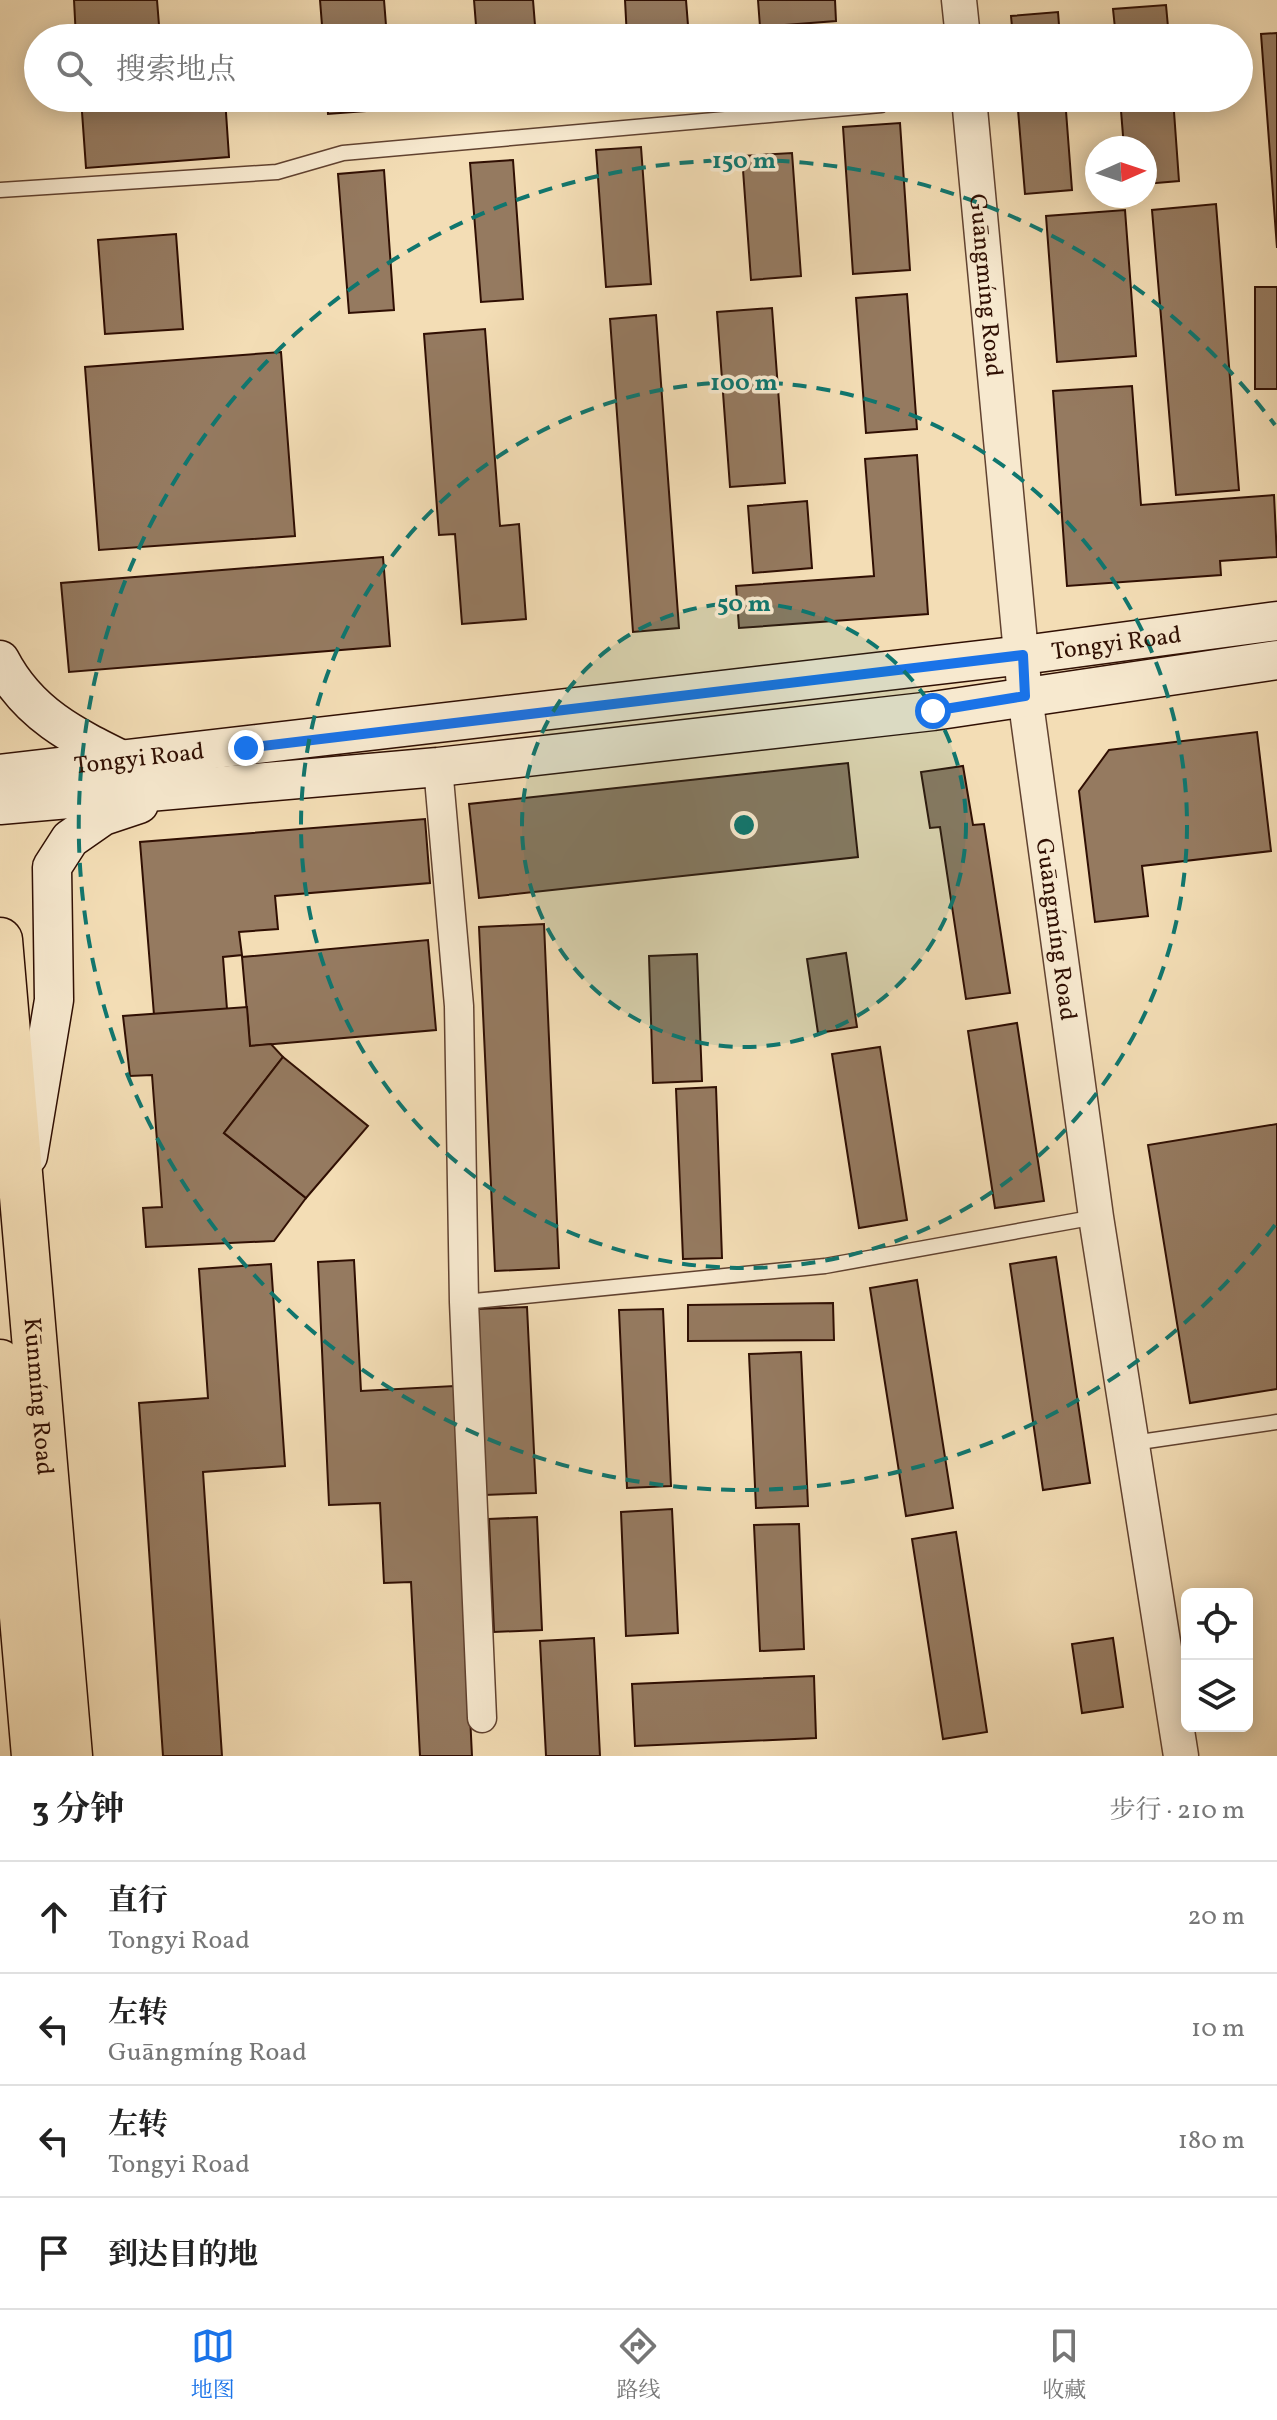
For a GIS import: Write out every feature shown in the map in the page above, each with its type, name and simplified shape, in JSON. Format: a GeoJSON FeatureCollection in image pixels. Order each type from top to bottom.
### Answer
{"type":"FeatureCollection","features":[{"type":"Feature","properties":{"kind":"main road","name":"Tongyi Road"},"geometry":{"type":"LineString","coordinates":[[0,774],[126,762],[1023,655],[1277,621]]}},
{"type":"Feature","properties":{"kind":"main road"},"geometry":{"type":"LineString","coordinates":[[0,660],[36,711],[64,732],[126,762]]}},
{"type":"Feature","properties":{"kind":"main road","name":"Tongyi Road"},"geometry":{"type":"LineString","coordinates":[[0,805],[438,767],[933,711],[1277,660]]}},
{"type":"Feature","properties":{"kind":"main road"},"geometry":{"type":"LineString","coordinates":[[23,1186],[54,1000],[52,867],[70,839],[103,816],[175,792]]}},
{"type":"Feature","properties":{"kind":"main road","name":"Kūnmíng Road"},"geometry":{"type":"LineString","coordinates":[[0,940],[70,1756]]}},
{"type":"Feature","properties":{"kind":"main road","name":"Kūnmíng Road"},"geometry":{"type":"LineString","coordinates":[[1,1384],[34,1756]]}},
{"type":"Feature","properties":{"kind":"street"},"geometry":{"type":"LineString","coordinates":[[959,0],[962,24]]}},
{"type":"Feature","properties":{"kind":"street","name":"Guāngmíng Road"},"geometry":{"type":"LineString","coordinates":[[970,112],[1025,696],[1096,1217],[1181,1756]]}},
{"type":"Feature","properties":{"kind":"street"},"geometry":{"type":"LineString","coordinates":[[438,767],[459,1006],[464,1302],[482,1718]]}},
{"type":"Feature","properties":{"kind":"lane"},"geometry":{"type":"LineString","coordinates":[[0,190],[277,172],[343,153],[803,112]]}},
{"type":"Feature","properties":{"kind":"lane"},"geometry":{"type":"LineString","coordinates":[[464,1302],[825,1266],[1096,1217]]}},
{"type":"Feature","properties":{"kind":"lane"},"geometry":{"type":"LineString","coordinates":[[1133,1443],[1277,1422]]}},
{"type":"Feature","properties":{"kind":"building"},"geometry":{"type":"Polygon","coordinates":[[[74,0],[157,0],[159,24],[75,24],[74,0]]]}},
{"type":"Feature","properties":{"kind":"building"},"geometry":{"type":"Polygon","coordinates":[[[320,0],[384,0],[386,24],[322,24],[320,0]]]}},
{"type":"Feature","properties":{"kind":"building"},"geometry":{"type":"Polygon","coordinates":[[[474,0],[533,0],[535,24],[476,24],[474,0]]]}},
{"type":"Feature","properties":{"kind":"building"},"geometry":{"type":"Polygon","coordinates":[[[625,0],[686,0],[688,24],[626,24],[625,0]]]}},
{"type":"Feature","properties":{"kind":"building"},"geometry":{"type":"Polygon","coordinates":[[[758,0],[835,0],[836,21],[760,24],[758,0]]]}},
{"type":"Feature","properties":{"kind":"building"},"geometry":{"type":"Polygon","coordinates":[[[1166,5],[1168,24],[1115,24],[1113,9],[1166,5]]]}},
{"type":"Feature","properties":{"kind":"building"},"geometry":{"type":"Polygon","coordinates":[[[1058,12],[1059,24],[1012,24],[1011,16],[1058,12]]]}},
{"type":"Feature","properties":{"kind":"building"},"geometry":{"type":"Polygon","coordinates":[[[1277,33],[1277,248],[1261,34],[1277,33]]]}},
{"type":"Feature","properties":{"kind":"building"},"geometry":{"type":"Polygon","coordinates":[[[82,112],[226,112],[229,157],[86,168],[82,112]]]}},
{"type":"Feature","properties":{"kind":"building"},"geometry":{"type":"Polygon","coordinates":[[[1018,112],[1066,112],[1072,190],[1025,194],[1018,112]]]}},
{"type":"Feature","properties":{"kind":"building"},"geometry":{"type":"Polygon","coordinates":[[[1121,112],[1174,112],[1179,181],[1157,183],[1157,136],[1123,136],[1121,112]]]}},
{"type":"Feature","properties":{"kind":"building"},"geometry":{"type":"Polygon","coordinates":[[[900,123],[910,270],[853,274],[843,127],[900,123]]]}},
{"type":"Feature","properties":{"kind":"building"},"geometry":{"type":"Polygon","coordinates":[[[641,147],[651,284],[606,287],[596,150],[641,147]]]}},
{"type":"Feature","properties":{"kind":"building"},"geometry":{"type":"Polygon","coordinates":[[[792,153],[801,276],[751,280],[742,156],[792,153]]]}},
{"type":"Feature","properties":{"kind":"building"},"geometry":{"type":"Polygon","coordinates":[[[513,160],[523,299],[481,302],[470,163],[513,160]]]}},
{"type":"Feature","properties":{"kind":"building"},"geometry":{"type":"Polygon","coordinates":[[[384,170],[394,310],[349,313],[338,174],[384,170]]]}},
{"type":"Feature","properties":{"kind":"building"},"geometry":{"type":"Polygon","coordinates":[[[1216,204],[1239,490],[1176,495],[1152,210],[1216,204]]]}},
{"type":"Feature","properties":{"kind":"building"},"geometry":{"type":"Polygon","coordinates":[[[1125,210],[1136,356],[1057,362],[1046,216],[1125,210]]]}},
{"type":"Feature","properties":{"kind":"building"},"geometry":{"type":"Polygon","coordinates":[[[176,234],[183,329],[105,334],[98,240],[176,234]]]}},
{"type":"Feature","properties":{"kind":"building"},"geometry":{"type":"Polygon","coordinates":[[[1255,287],[1277,287],[1277,389],[1255,389],[1255,287]]]}},
{"type":"Feature","properties":{"kind":"building"},"geometry":{"type":"Polygon","coordinates":[[[907,294],[917,429],[866,433],[856,298],[907,294]]]}},
{"type":"Feature","properties":{"kind":"building"},"geometry":{"type":"Polygon","coordinates":[[[772,308],[785,483],[730,487],[717,312],[772,308]]]}},
{"type":"Feature","properties":{"kind":"building"},"geometry":{"type":"Polygon","coordinates":[[[656,315],[679,628],[633,632],[610,319],[656,315]]]}},
{"type":"Feature","properties":{"kind":"building"},"geometry":{"type":"Polygon","coordinates":[[[485,329],[500,526],[519,524],[526,619],[462,624],[455,534],[439,535],[424,334],[485,329]]]}},
{"type":"Feature","properties":{"kind":"building"},"geometry":{"type":"Polygon","coordinates":[[[281,352],[295,536],[99,550],[85,367],[281,352]]]}},
{"type":"Feature","properties":{"kind":"building"},"geometry":{"type":"Polygon","coordinates":[[[1132,386],[1141,505],[1274,495],[1277,557],[1220,561],[1221,575],[1067,586],[1053,391],[1132,386]]]}},
{"type":"Feature","properties":{"kind":"building"},"geometry":{"type":"Polygon","coordinates":[[[917,455],[928,614],[739,628],[736,586],[874,576],[865,459],[917,455]]]}},
{"type":"Feature","properties":{"kind":"building"},"geometry":{"type":"Polygon","coordinates":[[[807,501],[812,568],[753,573],[748,506],[807,501]]]}},
{"type":"Feature","properties":{"kind":"building"},"geometry":{"type":"Polygon","coordinates":[[[383,557],[390,646],[69,672],[61,583],[383,557]]]}},
{"type":"Feature","properties":{"kind":"building"},"geometry":{"type":"Polygon","coordinates":[[[1257,732],[1271,851],[1142,866],[1148,916],[1095,922],[1079,791],[1109,750],[1257,732]]]}},
{"type":"Feature","properties":{"kind":"building"},"geometry":{"type":"Polygon","coordinates":[[[848,763],[858,857],[479,898],[469,804],[848,763]]]}},
{"type":"Feature","properties":{"kind":"building"},"geometry":{"type":"Polygon","coordinates":[[[963,766],[973,825],[984,824],[1010,993],[966,999],[940,827],[930,828],[921,772],[963,766]]]}},
{"type":"Feature","properties":{"kind":"building"},"geometry":{"type":"Polygon","coordinates":[[[425,819],[430,883],[275,896],[278,929],[239,932],[242,955],[223,957],[227,1009],[154,1015],[140,842],[425,819]]]}},
{"type":"Feature","properties":{"kind":"building"},"geometry":{"type":"Polygon","coordinates":[[[544,924],[559,1268],[495,1271],[479,927],[544,924]]]}},
{"type":"Feature","properties":{"kind":"building"},"geometry":{"type":"Polygon","coordinates":[[[428,940],[436,1030],[250,1046],[242,957],[428,940]]]}},
{"type":"Feature","properties":{"kind":"building"},"geometry":{"type":"Polygon","coordinates":[[[846,953],[857,1027],[818,1033],[807,959],[846,953]]]}},
{"type":"Feature","properties":{"kind":"building"},"geometry":{"type":"Polygon","coordinates":[[[697,954],[702,1081],[653,1083],[649,956],[697,954]]]}},
{"type":"Feature","properties":{"kind":"building"},"geometry":{"type":"Polygon","coordinates":[[[247,1007],[250,1046],[271,1044],[283,1057],[224,1133],[306,1198],[274,1241],[146,1247],[143,1208],[162,1207],[152,1075],[130,1076],[123,1016],[247,1007]]]}},
{"type":"Feature","properties":{"kind":"building"},"geometry":{"type":"Polygon","coordinates":[[[1017,1023],[1044,1201],[995,1208],[968,1031],[1017,1023]]]}},
{"type":"Feature","properties":{"kind":"building"},"geometry":{"type":"Polygon","coordinates":[[[880,1047],[907,1220],[859,1228],[832,1054],[880,1047]]]}},
{"type":"Feature","properties":{"kind":"building"},"geometry":{"type":"Polygon","coordinates":[[[283,1057],[368,1126],[306,1198],[224,1133],[283,1057]]]}},
{"type":"Feature","properties":{"kind":"building"},"geometry":{"type":"Polygon","coordinates":[[[716,1087],[722,1258],[683,1259],[676,1089],[716,1087]]]}},
{"type":"Feature","properties":{"kind":"building"},"geometry":{"type":"Polygon","coordinates":[[[1277,1124],[1277,1389],[1190,1403],[1148,1145],[1277,1124]]]}},
{"type":"Feature","properties":{"kind":"building"},"geometry":{"type":"Polygon","coordinates":[[[1056,1257],[1090,1483],[1043,1490],[1010,1264],[1056,1257]]]}},
{"type":"Feature","properties":{"kind":"building"},"geometry":{"type":"Polygon","coordinates":[[[354,1260],[361,1391],[454,1386],[472,1756],[420,1756],[411,1582],[384,1583],[380,1503],[329,1505],[318,1262],[354,1260]]]}},
{"type":"Feature","properties":{"kind":"building"},"geometry":{"type":"Polygon","coordinates":[[[271,1264],[285,1466],[203,1472],[222,1756],[163,1756],[139,1403],[208,1398],[199,1269],[271,1264]]]}},
{"type":"Feature","properties":{"kind":"building"},"geometry":{"type":"Polygon","coordinates":[[[917,1280],[953,1508],[906,1516],[870,1288],[917,1280]]]}},
{"type":"Feature","properties":{"kind":"building"},"geometry":{"type":"Polygon","coordinates":[[[833,1303],[834,1340],[688,1341],[688,1305],[833,1303]]]}},
{"type":"Feature","properties":{"kind":"building"},"geometry":{"type":"Polygon","coordinates":[[[527,1307],[536,1493],[484,1495],[475,1309],[527,1307]]]}},
{"type":"Feature","properties":{"kind":"building"},"geometry":{"type":"Polygon","coordinates":[[[663,1309],[671,1486],[627,1488],[619,1310],[663,1309]]]}},
{"type":"Feature","properties":{"kind":"building"},"geometry":{"type":"Polygon","coordinates":[[[801,1352],[808,1506],[756,1508],[749,1354],[801,1352]]]}},
{"type":"Feature","properties":{"kind":"building"},"geometry":{"type":"Polygon","coordinates":[[[672,1509],[678,1633],[626,1636],[621,1512],[672,1509]]]}},
{"type":"Feature","properties":{"kind":"building"},"geometry":{"type":"Polygon","coordinates":[[[537,1517],[542,1630],[494,1632],[489,1519],[537,1517]]]}},
{"type":"Feature","properties":{"kind":"building"},"geometry":{"type":"Polygon","coordinates":[[[799,1524],[804,1649],[760,1651],[754,1525],[799,1524]]]}},
{"type":"Feature","properties":{"kind":"building"},"geometry":{"type":"Polygon","coordinates":[[[956,1532],[987,1732],[943,1739],[912,1539],[956,1532]]]}},
{"type":"Feature","properties":{"kind":"building"},"geometry":{"type":"Polygon","coordinates":[[[594,1638],[600,1756],[546,1756],[540,1641],[594,1638]]]}},
{"type":"Feature","properties":{"kind":"building"},"geometry":{"type":"Polygon","coordinates":[[[1113,1638],[1123,1707],[1082,1713],[1072,1644],[1113,1638]]]}},
{"type":"Feature","properties":{"kind":"building"},"geometry":{"type":"Polygon","coordinates":[[[814,1676],[816,1738],[635,1746],[632,1684],[814,1676]]]}},
{"type":"Feature","properties":{"kind":"route"},"geometry":{"type":"LineString","coordinates":[[246,748],[1023,655],[1025,696],[933,711]]}}]}
